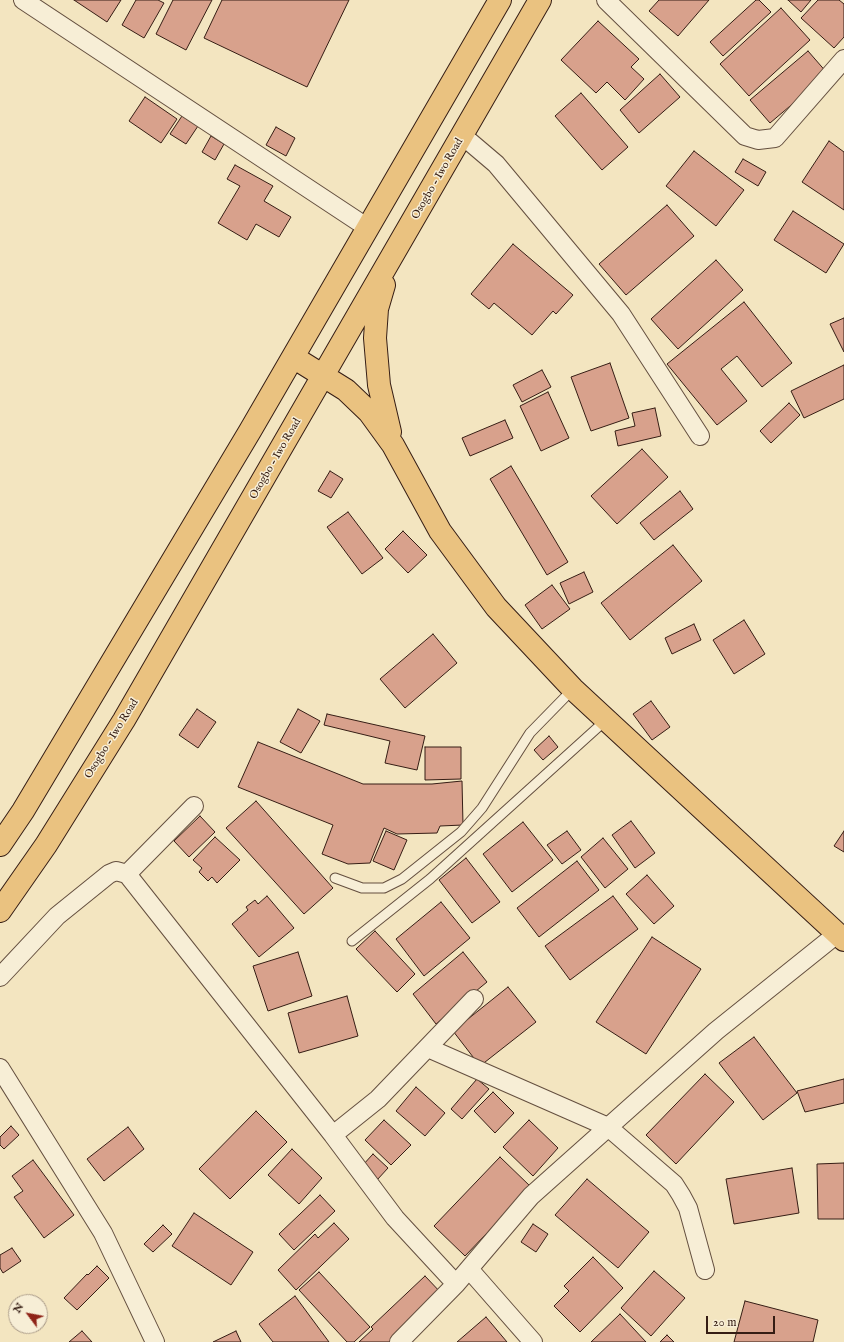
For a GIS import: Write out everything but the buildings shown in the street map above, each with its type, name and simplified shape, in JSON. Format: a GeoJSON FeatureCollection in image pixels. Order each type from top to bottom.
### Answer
{"type":"FeatureCollection","features":[{"type":"Feature","properties":{"kind":"main road"},"geometry":{"type":"LineString","coordinates":[[0,845],[27,804],[294,357],[500,0]]}},
{"type":"Feature","properties":{"kind":"main road","name":"Osogbo - Iwo Road"},"geometry":{"type":"LineString","coordinates":[[0,911],[46,845],[124,720],[463,136],[540,0]]}},
{"type":"Feature","properties":{"kind":"main road"},"geometry":{"type":"LineString","coordinates":[[392,258],[377,309],[375,338],[381,402],[393,445]]}},
{"type":"Feature","properties":{"kind":"main road"},"geometry":{"type":"LineString","coordinates":[[294,357],[346,390],[369,412],[393,445],[440,531],[492,601],[573,689],[841,937]]}},
{"type":"Feature","properties":{"kind":"street"},"geometry":{"type":"LineString","coordinates":[[23,0],[368,228]]}},
{"type":"Feature","properties":{"kind":"street"},"geometry":{"type":"LineString","coordinates":[[606,0],[745,136],[758,140],[775,138],[844,59]]}},
{"type":"Feature","properties":{"kind":"street"},"geometry":{"type":"LineString","coordinates":[[463,136],[496,164],[621,314],[700,436]]}},
{"type":"Feature","properties":{"kind":"street"},"geometry":{"type":"LineString","coordinates":[[127,874],[194,806]]}},
{"type":"Feature","properties":{"kind":"street"},"geometry":{"type":"LineString","coordinates":[[0,977],[57,916],[109,874],[116,872],[127,874],[333,1135],[395,1218],[456,1284]]}},
{"type":"Feature","properties":{"kind":"street"},"geometry":{"type":"LineString","coordinates":[[399,1342],[456,1284],[531,1196],[716,1030],[841,937]]}},
{"type":"Feature","properties":{"kind":"street"},"geometry":{"type":"LineString","coordinates":[[333,1135],[378,1100],[474,999]]}},
{"type":"Feature","properties":{"kind":"street"},"geometry":{"type":"LineString","coordinates":[[428,1048],[608,1127],[678,1189],[688,1208],[705,1270]]}},
{"type":"Feature","properties":{"kind":"street"},"geometry":{"type":"LineString","coordinates":[[0,1068],[103,1233],[155,1342]]}},
{"type":"Feature","properties":{"kind":"street"},"geometry":{"type":"LineString","coordinates":[[469,1269],[532,1342]]}},
{"type":"Feature","properties":{"kind":"lane"},"geometry":{"type":"LineString","coordinates":[[335,878],[362,888],[384,888],[402,879],[461,832],[482,808],[530,733],[573,689]]}},
{"type":"Feature","properties":{"kind":"lane"},"geometry":{"type":"LineString","coordinates":[[352,941],[430,879],[606,719]]}}]}
